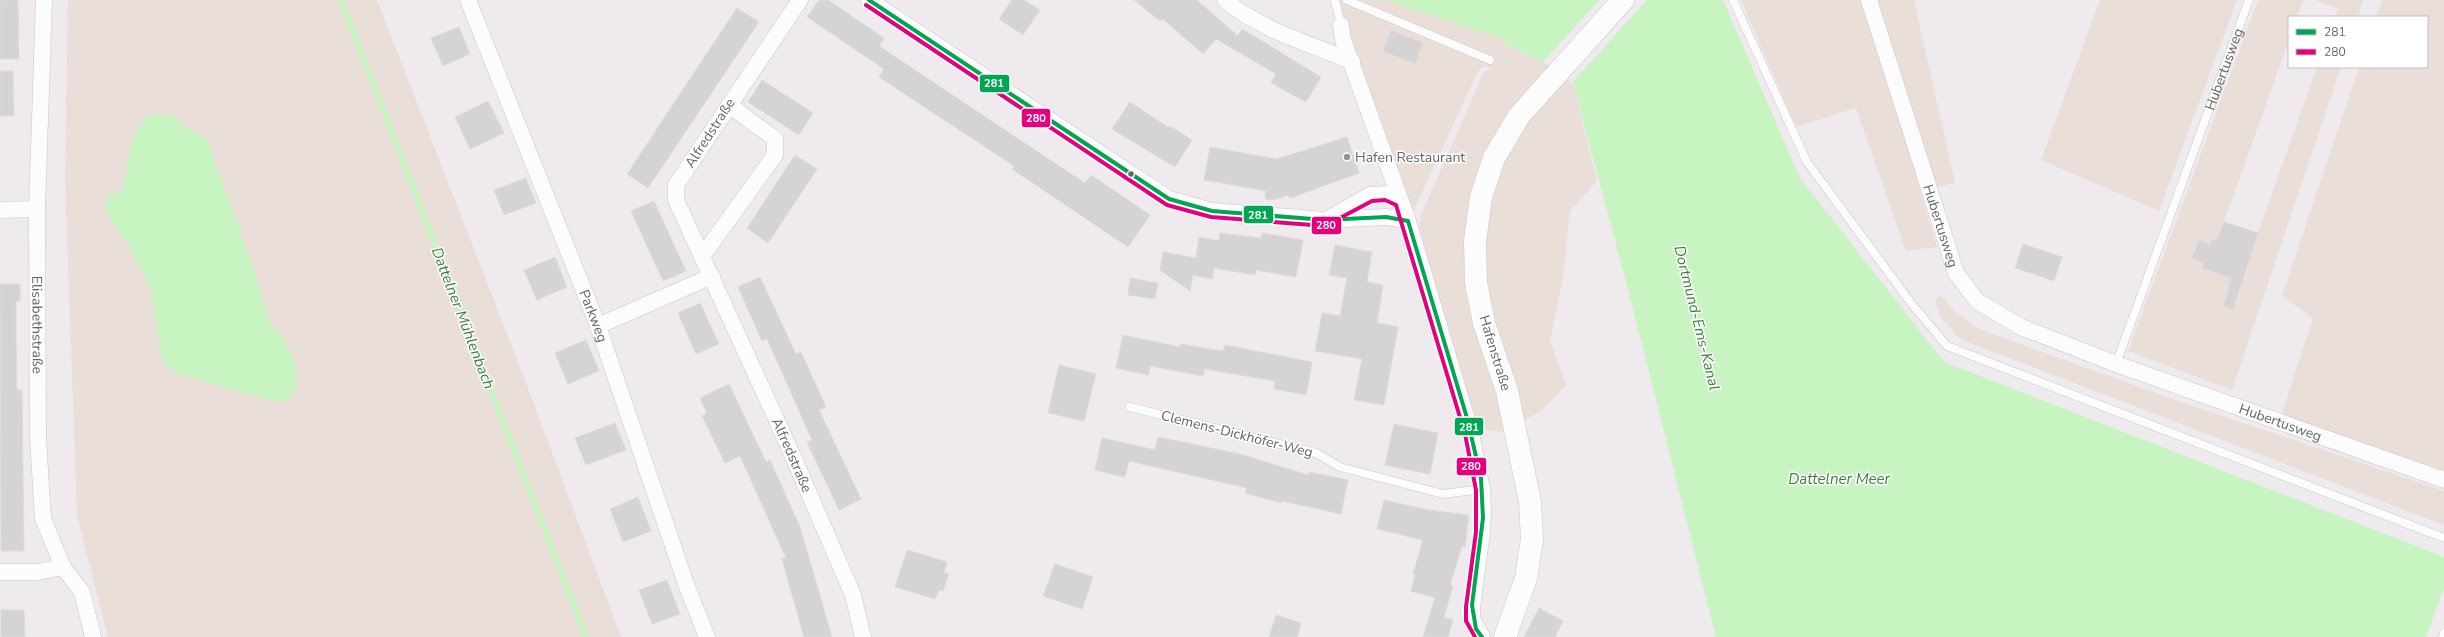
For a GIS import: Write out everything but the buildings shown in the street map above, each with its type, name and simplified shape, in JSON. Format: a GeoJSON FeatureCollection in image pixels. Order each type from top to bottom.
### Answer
{"type":"FeatureCollection","features":[{"type":"Feature","properties":{"kind":"street","name":"Elisabethstraße"},"geometry":{"type":"LineString","coordinates":[[44,0],[37,209],[38,438],[43,519],[63,567],[82,592],[93,637]]}},
{"type":"Feature","properties":{"kind":"street","name":"Parkweg"},"geometry":{"type":"LineString","coordinates":[[468,0],[598,326],[686,584],[707,637]]}},
{"type":"Feature","properties":{"kind":"street","name":"Alfredstraße"},"geometry":{"type":"LineString","coordinates":[[800,0],[676,185],[676,200],[712,276],[853,595],[863,637]]}},
{"type":"Feature","properties":{"kind":"street"},"geometry":{"type":"LineString","coordinates":[[869,0],[1169,199],[1212,211],[1325,220],[1386,216],[1408,221]]}},
{"type":"Feature","properties":{"kind":"street"},"geometry":{"type":"LineString","coordinates":[[1225,0],[1250,17],[1274,29],[1352,61]]}},
{"type":"Feature","properties":{"kind":"street","name":"Hafenstraße"},"geometry":{"type":"LineString","coordinates":[[1505,637],[1526,578],[1532,539],[1530,502],[1507,391],[1484,323],[1476,283],[1475,241],[1480,197],[1494,158],[1519,116],[1546,84],[1623,0]]}},
{"type":"Feature","properties":{"kind":"street","name":"Hubertusweg"},"geometry":{"type":"LineString","coordinates":[[1869,0],[1956,273],[1977,301],[2021,327],[2116,364],[2444,480]]}},
{"type":"Feature","properties":{"kind":"street"},"geometry":{"type":"LineString","coordinates":[[1341,25],[1352,61],[1408,221],[1471,433],[1482,489],[1482,532],[1472,606],[1472,619],[1482,637]]}},
{"type":"Feature","properties":{"kind":"street"},"geometry":{"type":"LineString","coordinates":[[702,255],[775,155],[775,139],[729,105]]}},
{"type":"Feature","properties":{"kind":"street"},"geometry":{"type":"LineString","coordinates":[[1325,220],[1370,195],[1386,194],[1401,201]]}},
{"type":"Feature","properties":{"kind":"street"},"geometry":{"type":"LineString","coordinates":[[0,210],[37,209]]}},
{"type":"Feature","properties":{"kind":"street"},"geometry":{"type":"LineString","coordinates":[[598,326],[712,276]]}},
{"type":"Feature","properties":{"kind":"street"},"geometry":{"type":"LineString","coordinates":[[0,572],[38,572],[63,567]]}},
{"type":"Feature","properties":{"kind":"lane"},"geometry":{"type":"LineString","coordinates":[[1335,0],[1341,25]]}},
{"type":"Feature","properties":{"kind":"lane"},"geometry":{"type":"LineString","coordinates":[[1347,0],[1490,60]]}},
{"type":"Feature","properties":{"kind":"lane"},"geometry":{"type":"LineString","coordinates":[[1733,0],[1807,162],[1911,302],[1947,346],[2444,538]]}},
{"type":"Feature","properties":{"kind":"lane","name":"Hubertusweg"},"geometry":{"type":"LineString","coordinates":[[2116,364],[2249,0]]}},
{"type":"Feature","properties":{"kind":"lane","name":"Clemens-Dickhöfer-Weg"},"geometry":{"type":"LineString","coordinates":[[1130,407],[1316,453],[1340,467],[1443,494],[1482,489]]}},
{"type":"Feature","properties":{"kind":"lane"},"geometry":{"type":"LineString","coordinates":[[2443,637],[2444,633]]}},
{"type":"Feature","properties":{"kind":"shaded area"},"geometry":{"type":"Polygon","coordinates":[[[68,0],[377,0],[523,375],[621,637],[108,637],[77,515],[65,177],[68,0]]]}},
{"type":"Feature","properties":{"kind":"shaded area"},"geometry":{"type":"Polygon","coordinates":[[[1340,0],[1385,0],[1500,38],[1509,46],[1561,70],[1573,83],[1597,181],[1570,211],[1563,277],[1550,341],[1566,385],[1540,412],[1501,432],[1477,429],[1419,228],[1422,213],[1482,76],[1486,71],[1493,68],[1482,67],[1477,73],[1413,212],[1402,189],[1347,39],[1340,0]]]}},
{"type":"Feature","properties":{"kind":"shaded area"},"geometry":{"type":"Polygon","coordinates":[[[1741,0],[1914,0],[1955,183],[1920,191],[1937,247],[1906,251],[1856,108],[1796,127],[1741,0]]]}},
{"type":"Feature","properties":{"kind":"shaded area"},"geometry":{"type":"Polygon","coordinates":[[[2100,0],[2237,0],[2159,211],[2041,160],[2100,0]]]}},
{"type":"Feature","properties":{"kind":"shaded area"},"geometry":{"type":"Polygon","coordinates":[[[2258,0],[2303,0],[2297,16],[2288,16],[2288,43],[2224,222],[2258,233],[2317,68],[2341,68],[2232,390],[2128,351],[2258,0]]]}},
{"type":"Feature","properties":{"kind":"shaded area"},"geometry":{"type":"Polygon","coordinates":[[[2315,0],[2363,0],[2358,16],[2335,16],[2338,8],[2315,0]]]}},
{"type":"Feature","properties":{"kind":"shaded area"},"geometry":{"type":"Polygon","coordinates":[[[2382,0],[2444,0],[2444,471],[2282,414],[2313,318],[2282,296],[2359,68],[2428,68],[2428,16],[2376,16],[2382,0]]]}},
{"type":"Feature","properties":{"kind":"shaded area"},"geometry":{"type":"Polygon","coordinates":[[[1941,295],[1954,311],[1979,329],[2181,402],[2444,491],[2444,525],[1960,339],[1940,316],[1935,300],[1941,295]]]}},
{"type":"Feature","properties":{"kind":"water","name":"Dattelner Meer"},"geometry":{"type":"Polygon","coordinates":[[[1385,0],[1723,0],[1800,178],[1944,362],[2444,557],[2444,588],[2426,637],[1716,637],[1628,289],[1573,83],[1561,70],[1509,46],[1500,38],[1385,0]]]}},
{"type":"Feature","properties":{"kind":"water"},"geometry":{"type":"Polygon","coordinates":[[[170,114],[186,127],[207,139],[251,262],[270,324],[284,339],[295,364],[297,388],[290,399],[276,402],[175,373],[162,359],[151,291],[128,245],[106,213],[106,197],[123,189],[132,141],[142,124],[149,115],[170,114]]]}},
{"type":"Feature","properties":{"kind":"pier"},"geometry":{"type":"Polygon","coordinates":[[[1599,0],[1647,0],[1571,84],[1560,71],[1543,62],[1599,0]]]}},
{"type":"Feature","properties":{"kind":"waterway","name":"Dattelner Mühlenbach"},"geometry":{"type":"LineString","coordinates":[[341,0],[586,637]]}},
{"type":"Feature","properties":{"kind":"transit line","name":"281"},"geometry":{"type":"LineString","coordinates":[[869,0],[1169,199],[1212,211],[1325,220],[1386,217],[1408,221]]}},
{"type":"Feature","properties":{"kind":"transit line","name":"280"},"geometry":{"type":"LineString","coordinates":[[866,5],[1167,205],[1211,217],[1325,226],[1372,201],[1385,200],[1396,205],[1465,434],[1476,490],[1476,532],[1466,607],[1466,621],[1475,637]]}},
{"type":"Feature","properties":{"kind":"transit line","name":"281"},"geometry":{"type":"LineString","coordinates":[[1408,221],[1467,418],[1481,478],[1483,518],[1472,605],[1476,629],[1482,637]]}},
{"type":"Feature","properties":{"kind":"place","name":"Hafen Restaurant"},"geometry":{"type":"Point","coordinates":[1347,157]}},
{"type":"Feature","properties":{"kind":"water label","name":"Dortmund-Ems-Kanal"},"geometry":{"type":"Point","coordinates":[1697,318]}}]}
